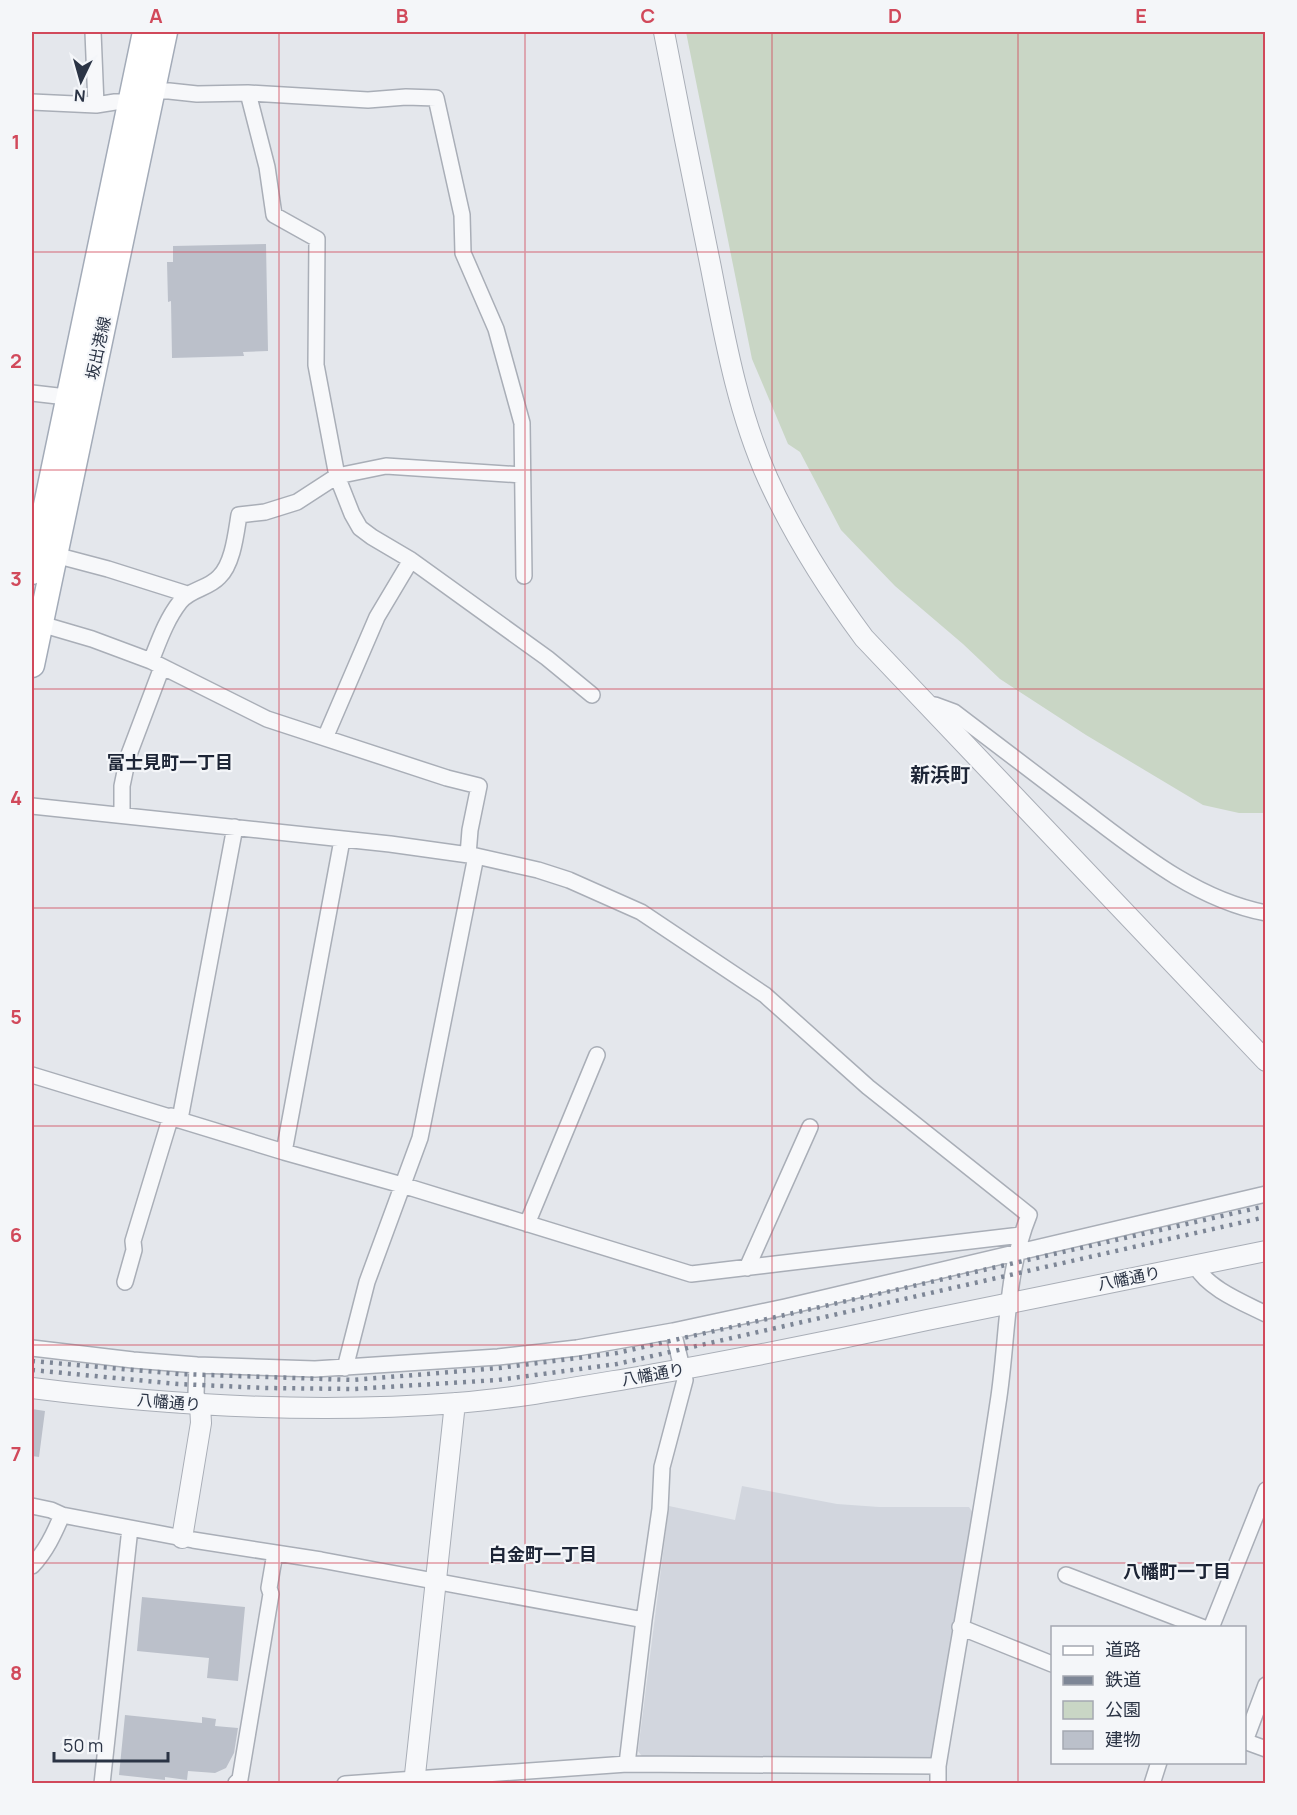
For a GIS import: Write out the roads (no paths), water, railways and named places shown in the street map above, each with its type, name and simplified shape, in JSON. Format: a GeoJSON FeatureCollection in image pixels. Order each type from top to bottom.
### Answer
{"type":"FeatureCollection","features":[{"type":"Feature","properties":{"kind":"main road","name":"坂出港線"},"geometry":{"type":"LineString","coordinates":[[32,665],[36,622],[55,555],[78,398],[130,102],[145,32]]}},
{"type":"Feature","properties":{"kind":"main road","name":"坂出港線"},"geometry":{"type":"LineString","coordinates":[[32,572],[78,398],[153,91],[165,32]]}},
{"type":"Feature","properties":{"kind":"street"},"geometry":{"type":"LineString","coordinates":[[93,32],[96,105]]}},
{"type":"Feature","properties":{"kind":"street"},"geometry":{"type":"LineString","coordinates":[[664,32],[732,372],[749,430],[798,541],[831,594],[864,638],[1266,1061]]}},
{"type":"Feature","properties":{"kind":"street"},"geometry":{"type":"LineString","coordinates":[[32,102],[96,105],[130,102],[153,91],[197,94],[248,93],[368,100],[406,97],[436,98],[462,215],[463,253],[496,329],[522,423],[524,576]]}},
{"type":"Feature","properties":{"kind":"street"},"geometry":{"type":"LineString","coordinates":[[248,93],[267,167],[274,215],[317,238],[316,365],[337,476],[352,514],[360,528],[411,560],[547,658],[592,695]]}},
{"type":"Feature","properties":{"kind":"street"},"geometry":{"type":"LineString","coordinates":[[32,393],[78,398]]}},
{"type":"Feature","properties":{"kind":"street"},"geometry":{"type":"LineString","coordinates":[[122,815],[122,786],[128,757],[157,664],[165,625],[180,601],[188,594],[220,577],[234,543],[239,515],[265,512],[297,502],[337,476],[386,466],[522,475]]}},
{"type":"Feature","properties":{"kind":"street"},"geometry":{"type":"LineString","coordinates":[[55,555],[188,594]]}},
{"type":"Feature","properties":{"kind":"street"},"geometry":{"type":"LineString","coordinates":[[325,738],[377,617],[411,560]]}},
{"type":"Feature","properties":{"kind":"street"},"geometry":{"type":"LineString","coordinates":[[36,622],[92,639],[157,664],[267,719],[447,778],[479,786],[470,830],[472,856],[422,1130],[367,1282],[345,1368]]}},
{"type":"Feature","properties":{"kind":"street"},"geometry":{"type":"LineString","coordinates":[[929,708],[935,705],[954,712],[1131,847],[1190,885],[1239,908],[1266,913]]}},
{"type":"Feature","properties":{"kind":"street"},"geometry":{"type":"LineString","coordinates":[[32,806],[235,827],[472,856],[538,870],[569,880],[641,912],[765,995],[868,1087],[1029,1215],[1016,1253],[998,1403],[938,1766],[938,1784]]}},
{"type":"Feature","properties":{"kind":"street"},"geometry":{"type":"LineString","coordinates":[[125,1282],[134,1250],[133,1241],[175,1118],[235,827]]}},
{"type":"Feature","properties":{"kind":"street"},"geometry":{"type":"LineString","coordinates":[[284,1152],[342,840]]}},
{"type":"Feature","properties":{"kind":"street"},"geometry":{"type":"LineString","coordinates":[[527,1224],[597,1055]]}},
{"type":"Feature","properties":{"kind":"street"},"geometry":{"type":"LineString","coordinates":[[32,1075],[691,1274],[1021,1235]]}},
{"type":"Feature","properties":{"kind":"street"},"geometry":{"type":"LineString","coordinates":[[747,1268],[810,1127]]}},
{"type":"Feature","properties":{"kind":"street"},"geometry":{"type":"LineString","coordinates":[[32,1348],[133,1360],[258,1368],[345,1368],[566,1349],[673,1331],[785,1307],[1266,1194]]}},
{"type":"Feature","properties":{"kind":"street","name":"八幡通り"},"geometry":{"type":"LineString","coordinates":[[32,1388],[200,1405],[339,1407],[455,1403],[495,1399],[794,1349],[1266,1251]]}},
{"type":"Feature","properties":{"kind":"street"},"geometry":{"type":"LineString","coordinates":[[1195,1265],[1201,1276],[1266,1314]]}},
{"type":"Feature","properties":{"kind":"street"},"geometry":{"type":"LineString","coordinates":[[627,1764],[660,1509],[662,1467],[686,1380],[673,1331]]}},
{"type":"Feature","properties":{"kind":"street"},"geometry":{"type":"LineString","coordinates":[[183,1538],[201,1423],[200,1405],[196,1394],[197,1365]]}},
{"type":"Feature","properties":{"kind":"street"},"geometry":{"type":"LineString","coordinates":[[415,1781],[455,1403]]}},
{"type":"Feature","properties":{"kind":"street"},"geometry":{"type":"LineString","coordinates":[[1212,1626],[1266,1490]]}},
{"type":"Feature","properties":{"kind":"street"},"geometry":{"type":"LineString","coordinates":[[32,1506],[62,1515],[183,1538],[644,1620]]}},
{"type":"Feature","properties":{"kind":"street"},"geometry":{"type":"LineString","coordinates":[[32,1566],[43,1554],[62,1515]]}},
{"type":"Feature","properties":{"kind":"street"},"geometry":{"type":"LineString","coordinates":[[102,1784],[130,1527]]}},
{"type":"Feature","properties":{"kind":"street"},"geometry":{"type":"LineString","coordinates":[[235,1783],[240,1779],[271,1594],[269,1588],[275,1553]]}},
{"type":"Feature","properties":{"kind":"street"},"geometry":{"type":"LineString","coordinates":[[1066,1575],[1198,1626]]}},
{"type":"Feature","properties":{"kind":"street"},"geometry":{"type":"LineString","coordinates":[[960,1627],[1051,1663]]}},
{"type":"Feature","properties":{"kind":"street"},"geometry":{"type":"LineString","coordinates":[[1246,1738],[1266,1685]]}},
{"type":"Feature","properties":{"kind":"street"},"geometry":{"type":"LineString","coordinates":[[1246,1741],[1266,1749]]}},
{"type":"Feature","properties":{"kind":"street"},"geometry":{"type":"LineString","coordinates":[[345,1784],[415,1781],[627,1764],[938,1766]]}},
{"type":"Feature","properties":{"kind":"street"},"geometry":{"type":"LineString","coordinates":[[1152,1784],[1158,1764]]}},
{"type":"Feature","properties":{"kind":"railway"},"geometry":{"type":"LineString","coordinates":[[32,1361],[179,1374],[353,1380],[499,1368],[617,1353],[1266,1206]]}},
{"type":"Feature","properties":{"kind":"railway"},"geometry":{"type":"LineString","coordinates":[[32,1370],[178,1384],[265,1388],[354,1389],[498,1380],[617,1364],[1266,1217]]}},
{"type":"Feature","properties":{"kind":"district","name":"富士見町一丁目"},"geometry":{"type":"Point","coordinates":[170,763]}},
{"type":"Feature","properties":{"kind":"district","name":"新浜町"},"geometry":{"type":"Point","coordinates":[940,775]}},
{"type":"Feature","properties":{"kind":"district","name":"白金町一丁目"},"geometry":{"type":"Point","coordinates":[543,1555]}},
{"type":"Feature","properties":{"kind":"district","name":"八幡町一丁目"},"geometry":{"type":"Point","coordinates":[1177,1572]}}]}
